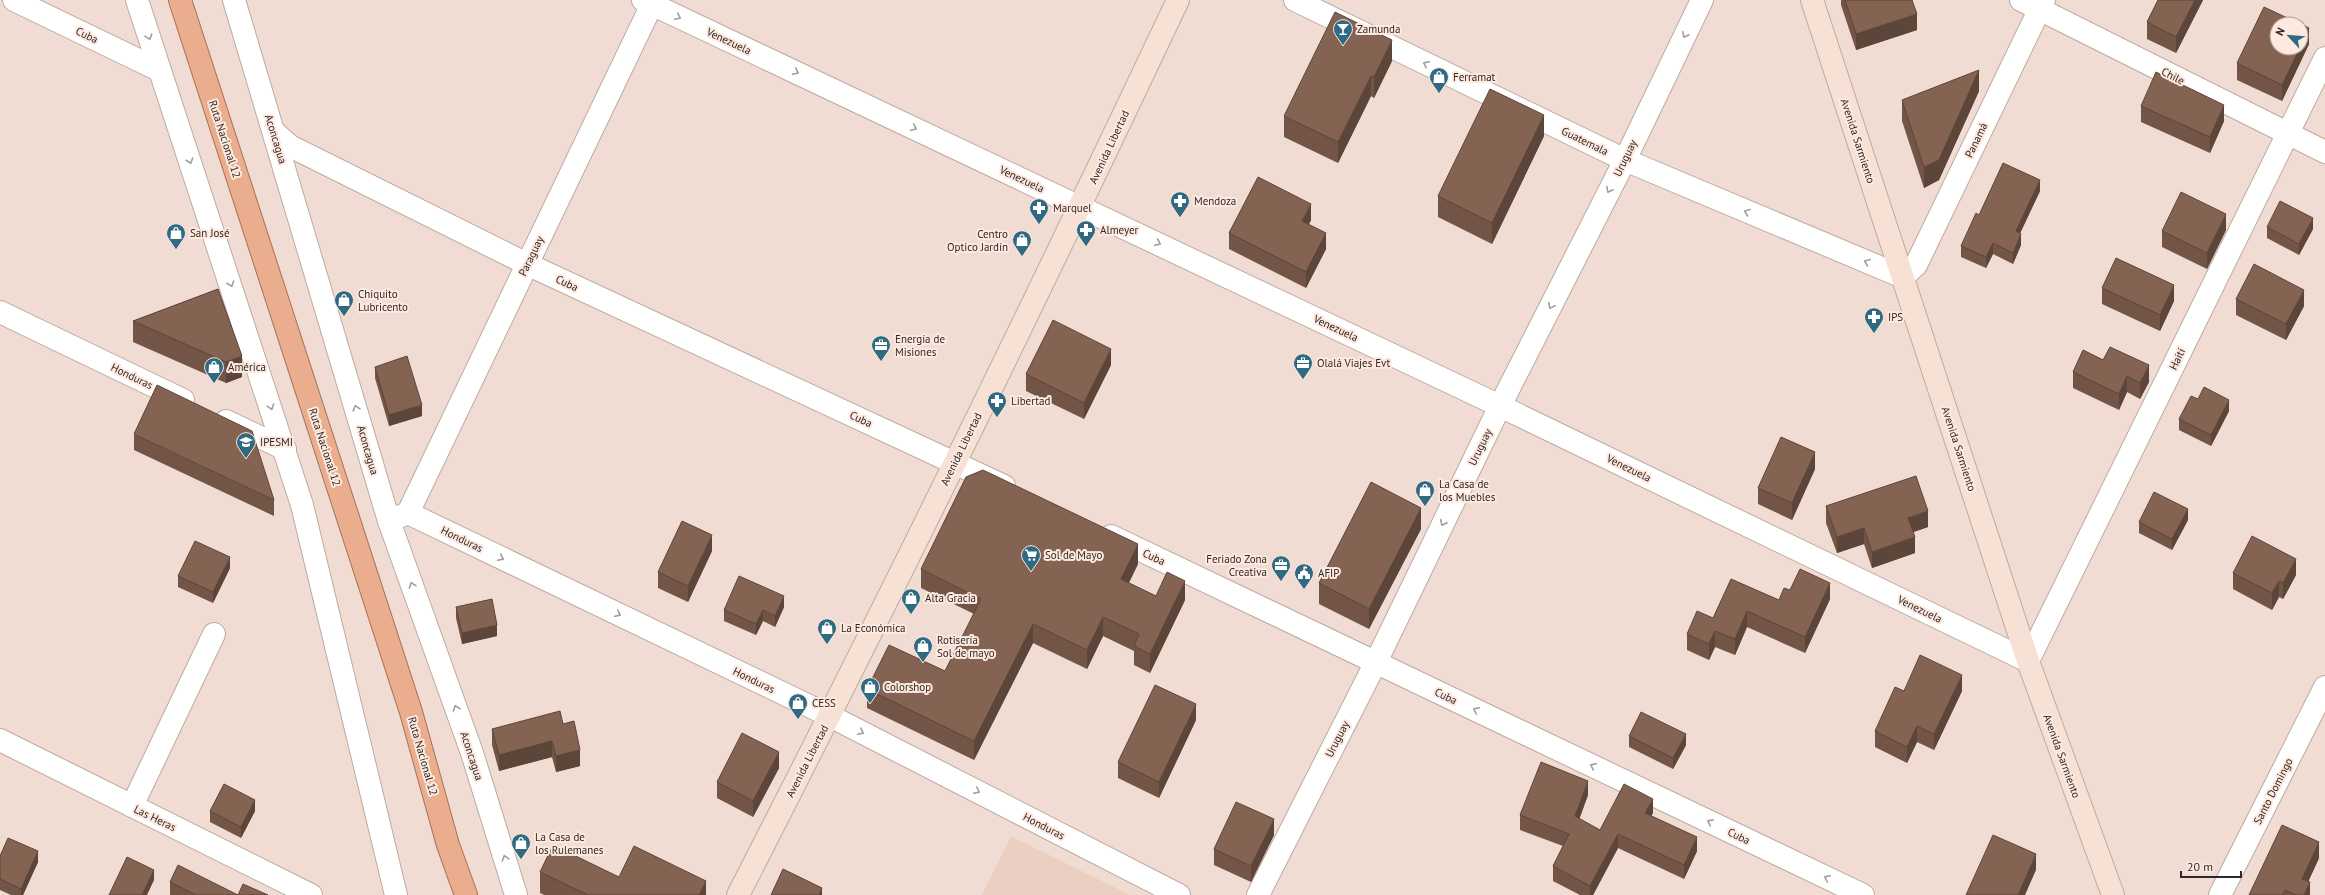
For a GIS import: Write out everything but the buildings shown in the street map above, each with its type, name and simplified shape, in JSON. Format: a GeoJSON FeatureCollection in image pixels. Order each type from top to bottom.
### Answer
{"type":"FeatureCollection","features":[{"type":"Feature","properties":{"kind":"highway","name":"Ruta Nacional 12"},"geometry":{"type":"LineString","coordinates":[[180,0],[411,712],[448,845],[465,893]]}},
{"type":"Feature","properties":{"kind":"main road","name":"Avenida Libertad"},"geometry":{"type":"LineString","coordinates":[[738,895],[830,716],[1081,206],[1178,0]]}},
{"type":"Feature","properties":{"kind":"main road","name":"Avenida Sarmiento"},"geometry":{"type":"LineString","coordinates":[[1812,0],[2028,660],[2112,895]]}},
{"type":"Feature","properties":{"kind":"street","name":"Cuba"},"geometry":{"type":"LineString","coordinates":[[14,0],[159,70]]}},
{"type":"Feature","properties":{"kind":"street"},"geometry":{"type":"LineString","coordinates":[[137,0],[285,449],[304,513],[396,895]]}},
{"type":"Feature","properties":{"kind":"street","name":"Aconcagua"},"geometry":{"type":"LineString","coordinates":[[234,0],[274,132],[399,517],[516,895]]}},
{"type":"Feature","properties":{"kind":"street","name":"Guatemala"},"geometry":{"type":"LineString","coordinates":[[1295,0],[1624,160],[1903,277]]}},
{"type":"Feature","properties":{"kind":"street","name":"Uruguay"},"geometry":{"type":"LineString","coordinates":[[1258,895],[1376,662],[1500,406],[1624,160],[1702,0]]}},
{"type":"Feature","properties":{"kind":"street","name":"Chile"},"geometry":{"type":"LineString","coordinates":[[2021,0],[2042,5],[2325,152]]}},
{"type":"Feature","properties":{"kind":"street","name":"Venezuela"},"geometry":{"type":"LineString","coordinates":[[650,1],[1500,406],[2028,660]]}},
{"type":"Feature","properties":{"kind":"street","name":"Paraguay"},"geometry":{"type":"LineString","coordinates":[[399,517],[527,264],[650,1]]}},
{"type":"Feature","properties":{"kind":"street","name":"Panamá"},"geometry":{"type":"LineString","coordinates":[[1903,277],[1916,265],[2042,5]]}},
{"type":"Feature","properties":{"kind":"street","name":"Haití"},"geometry":{"type":"LineString","coordinates":[[2028,660],[2325,58]]}},
{"type":"Feature","properties":{"kind":"street","name":"Cuba"},"geometry":{"type":"LineString","coordinates":[[274,132],[290,146],[527,264],[1026,496]]}},
{"type":"Feature","properties":{"kind":"street","name":"Honduras"},"geometry":{"type":"LineString","coordinates":[[0,312],[285,449]]}},
{"type":"Feature","properties":{"kind":"street","name":"Honduras"},"geometry":{"type":"LineString","coordinates":[[399,517],[830,716],[1179,895]]}},
{"type":"Feature","properties":{"kind":"street","name":"Cuba"},"geometry":{"type":"LineString","coordinates":[[1090,526],[1863,895]]}},
{"type":"Feature","properties":{"kind":"street"},"geometry":{"type":"LineString","coordinates":[[132,806],[214,634]]}},
{"type":"Feature","properties":{"kind":"street","name":"Santo Domingo"},"geometry":{"type":"LineString","coordinates":[[2220,895],[2325,687]]}},
{"type":"Feature","properties":{"kind":"street","name":"Las Heras"},"geometry":{"type":"LineString","coordinates":[[0,740],[311,895]]}},
{"type":"Feature","properties":{"kind":"shaded area"},"geometry":{"type":"Polygon","coordinates":[[[1011,836],[1130,895],[982,895],[1011,836]]]}},
{"type":"Feature","properties":{"kind":"place","name":"Zamunda"},"geometry":{"type":"Point","coordinates":[1343,46]}},
{"type":"Feature","properties":{"kind":"place","name":"Ferramat"},"geometry":{"type":"Point","coordinates":[1439,94]}},
{"type":"Feature","properties":{"kind":"place","name":"Mendoza"},"geometry":{"type":"Point","coordinates":[1180,218]}},
{"type":"Feature","properties":{"kind":"place","name":"Marquel"},"geometry":{"type":"Point","coordinates":[1039,225]}},
{"type":"Feature","properties":{"kind":"place","name":"Almeyer"},"geometry":{"type":"Point","coordinates":[1086,247]}},
{"type":"Feature","properties":{"kind":"place","name":"San José"},"geometry":{"type":"Point","coordinates":[176,250]}},
{"type":"Feature","properties":{"kind":"place","name":"Centro Optico Jardín"},"geometry":{"type":"Point","coordinates":[1022,257]}},
{"type":"Feature","properties":{"kind":"place","name":"Chiquito Lubricento"},"geometry":{"type":"Point","coordinates":[344,317]}},
{"type":"Feature","properties":{"kind":"place","name":"IPS"},"geometry":{"type":"Point","coordinates":[1874,334]}},
{"type":"Feature","properties":{"kind":"place","name":"Energía de Misiones"},"geometry":{"type":"Point","coordinates":[881,362]}},
{"type":"Feature","properties":{"kind":"place","name":"Olalá Viajes Evt"},"geometry":{"type":"Point","coordinates":[1303,380]}},
{"type":"Feature","properties":{"kind":"place","name":"América"},"geometry":{"type":"Point","coordinates":[214,384]}},
{"type":"Feature","properties":{"kind":"place","name":"Libertad"},"geometry":{"type":"Point","coordinates":[997,418]}},
{"type":"Feature","properties":{"kind":"place","name":"IPESMI"},"geometry":{"type":"Point","coordinates":[246,459]}},
{"type":"Feature","properties":{"kind":"place","name":"La Casa de los Muebles"},"geometry":{"type":"Point","coordinates":[1425,507]}},
{"type":"Feature","properties":{"kind":"place","name":"Sol de Mayo"},"geometry":{"type":"Point","coordinates":[1031,572]}},
{"type":"Feature","properties":{"kind":"place","name":"Feriado Zona Creativa"},"geometry":{"type":"Point","coordinates":[1281,582]}},
{"type":"Feature","properties":{"kind":"place","name":"AFIP"},"geometry":{"type":"Point","coordinates":[1304,590]}},
{"type":"Feature","properties":{"kind":"place","name":"Alta Gracia"},"geometry":{"type":"Point","coordinates":[911,615]}},
{"type":"Feature","properties":{"kind":"place","name":"La Económica"},"geometry":{"type":"Point","coordinates":[827,645]}},
{"type":"Feature","properties":{"kind":"place","name":"Rotisería Sol de mayo"},"geometry":{"type":"Point","coordinates":[923,663]}},
{"type":"Feature","properties":{"kind":"place","name":"Colorshop"},"geometry":{"type":"Point","coordinates":[870,704]}},
{"type":"Feature","properties":{"kind":"place","name":"CESS"},"geometry":{"type":"Point","coordinates":[798,720]}},
{"type":"Feature","properties":{"kind":"place","name":"La Casa de los Rulemanes"},"geometry":{"type":"Point","coordinates":[521,860]}}]}
